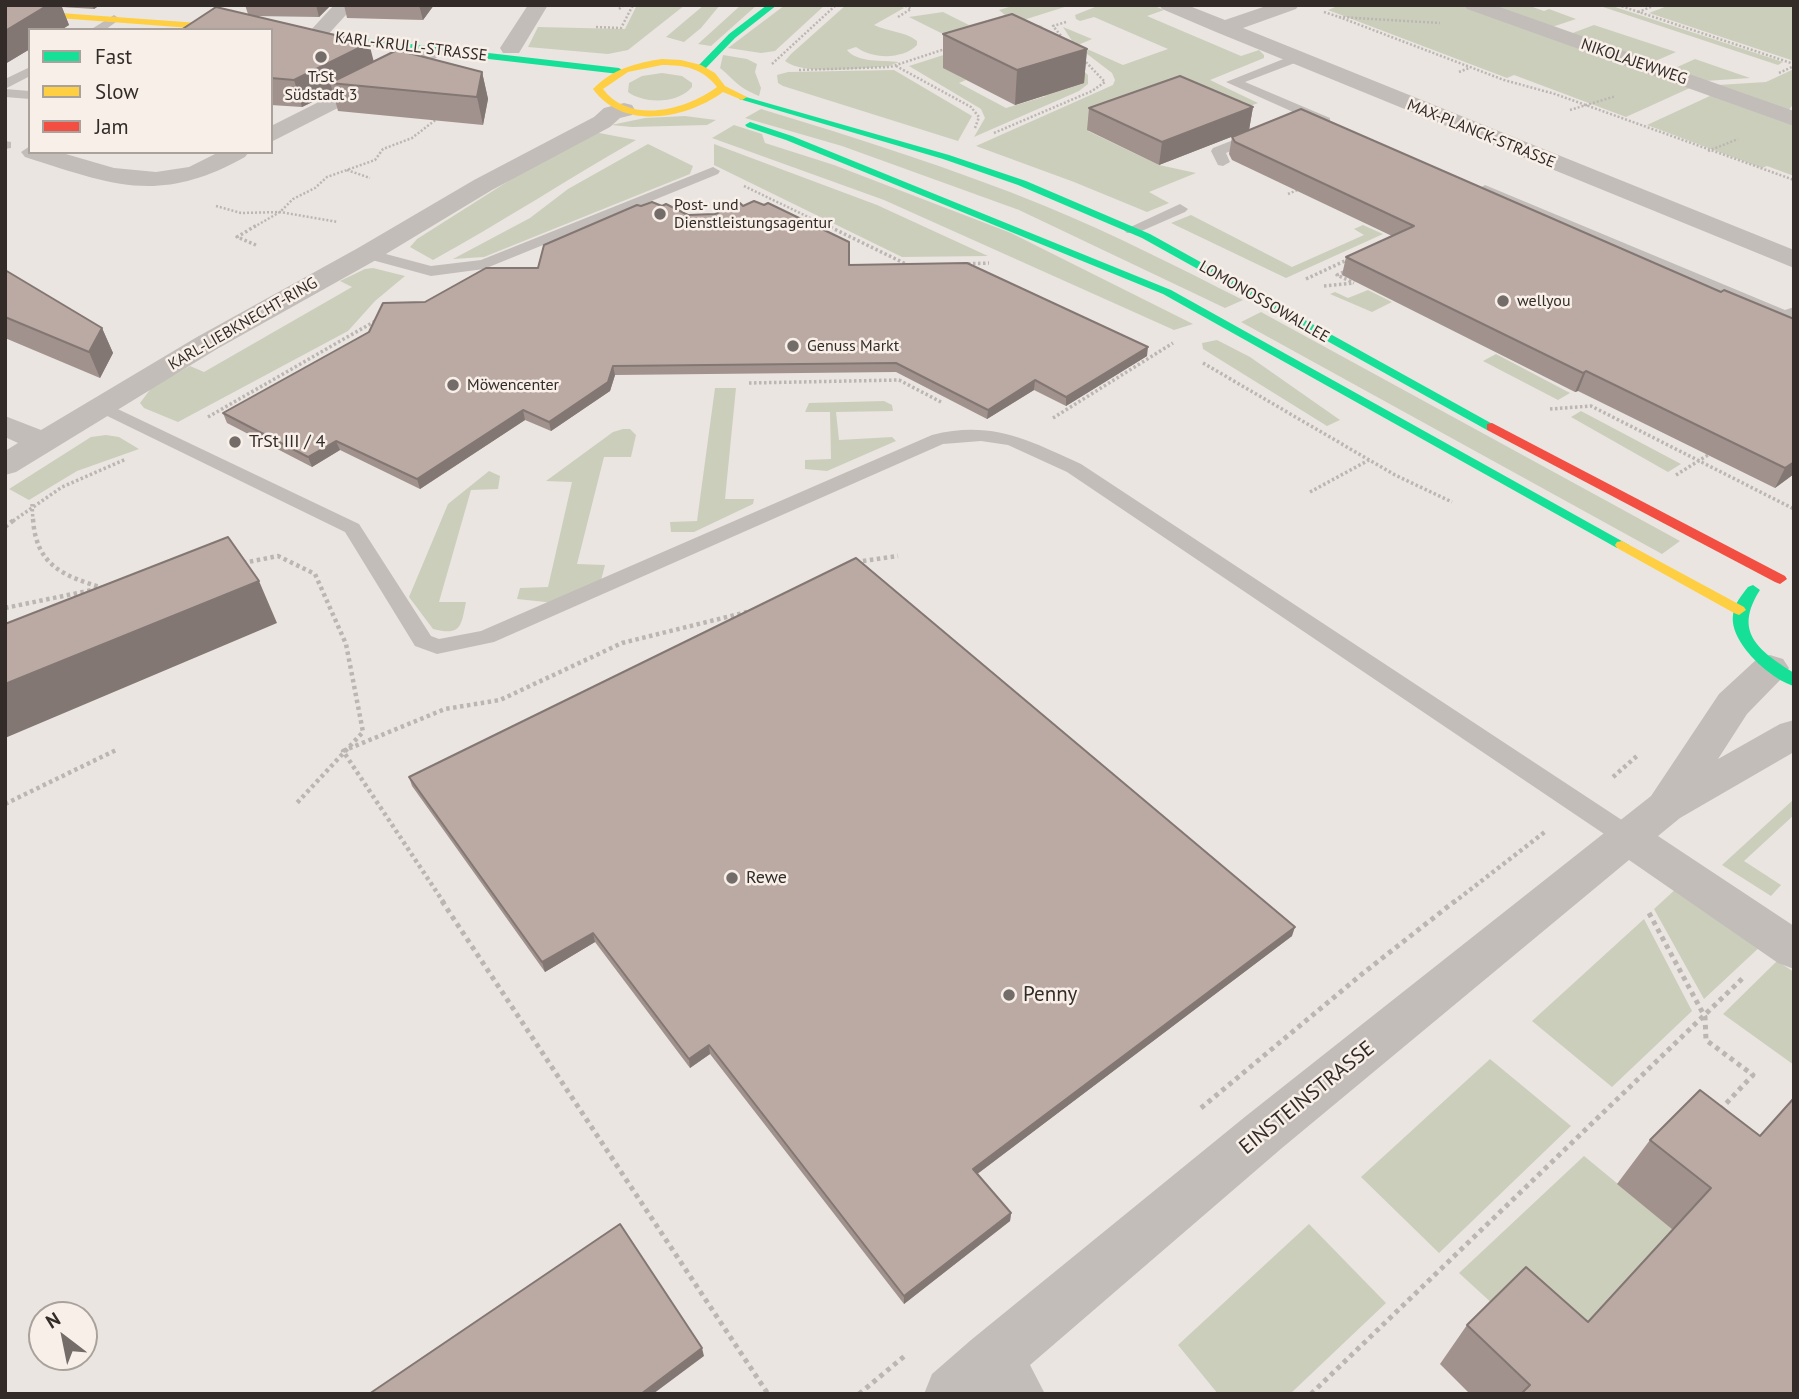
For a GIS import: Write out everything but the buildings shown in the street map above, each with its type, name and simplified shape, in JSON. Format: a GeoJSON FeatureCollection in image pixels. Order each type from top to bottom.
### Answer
{"type":"FeatureCollection","features":[{"type":"Feature","properties":{"kind":"street","name":"KARL-KRULL-STRASSE"},"geometry":{"type":"LineString","coordinates":[[317,35],[345,5]]}},
{"type":"Feature","properties":{"kind":"street","name":"KARL-KRULL-STRASSE"},"geometry":{"type":"LineString","coordinates":[[508,53],[538,5]]}},
{"type":"Feature","properties":{"kind":"street"},"geometry":{"type":"LineString","coordinates":[[722,88],[711,100],[687,109],[645,113],[624,110],[601,91],[619,71],[665,62],[702,67],[732,36],[772,5]]}},
{"type":"Feature","properties":{"kind":"street","name":"MAX-PLANCK-STRASSE"},"geometry":{"type":"LineString","coordinates":[[1169,5],[1794,260]]}},
{"type":"Feature","properties":{"kind":"street"},"geometry":{"type":"LineString","coordinates":[[1223,28],[1289,5]]}},
{"type":"Feature","properties":{"kind":"street","name":"NIKOLAJEWWEG"},"geometry":{"type":"LineString","coordinates":[[1474,5],[1794,119]]}},
{"type":"Feature","properties":{"kind":"street"},"geometry":{"type":"LineString","coordinates":[[5,11],[227,28]]}},
{"type":"Feature","properties":{"kind":"street","name":"KARL-KRULL-STRASSE"},"geometry":{"type":"LineString","coordinates":[[273,31],[434,50],[508,53],[619,71]]}},
{"type":"Feature","properties":{"kind":"street"},"geometry":{"type":"LineString","coordinates":[[665,62],[688,46]]}},
{"type":"Feature","properties":{"kind":"street"},"geometry":{"type":"LineString","coordinates":[[273,134],[434,50]]}},
{"type":"Feature","properties":{"kind":"street","name":"KARL-KRULL-STRASSE"},"geometry":{"type":"LineString","coordinates":[[508,53],[601,91]]}},
{"type":"Feature","properties":{"kind":"street","name":"LOMONOSSOWALLEE"},"geometry":{"type":"LineString","coordinates":[[702,67],[714,72],[722,80],[722,88],[752,100],[946,157],[1021,183],[1132,230],[1203,266],[1276,310],[1423,390],[1787,578]]}},
{"type":"Feature","properties":{"kind":"street","name":"KARL-LIEBKNECHT-RING"},"geometry":{"type":"LineString","coordinates":[[483,185],[527,146],[601,91]]}},
{"type":"Feature","properties":{"kind":"street"},"geometry":{"type":"LineString","coordinates":[[687,109],[713,114]]}},
{"type":"Feature","properties":{"kind":"street","name":"KARL-LIEBKNECHT-RING"},"geometry":{"type":"LineString","coordinates":[[5,465],[207,343],[367,254],[483,185],[602,122],[612,113],[624,110]]}},
{"type":"Feature","properties":{"kind":"street"},"geometry":{"type":"LineString","coordinates":[[731,119],[789,138],[1167,292],[1738,610],[1741,630],[1752,651],[1782,674]]}},
{"type":"Feature","properties":{"kind":"street"},"geometry":{"type":"LineString","coordinates":[[6,145],[28,151]]}},
{"type":"Feature","properties":{"kind":"street"},"geometry":{"type":"LineString","coordinates":[[38,154],[129,180],[166,179],[197,172],[233,154]]}},
{"type":"Feature","properties":{"kind":"street"},"geometry":{"type":"LineString","coordinates":[[5,425],[43,443]]}},
{"type":"Feature","properties":{"kind":"street","name":"LOMONOSSOWALLEE"},"geometry":{"type":"LineString","coordinates":[[1738,610],[1745,596],[1760,585],[1787,578]]}},
{"type":"Feature","properties":{"kind":"street","name":"EINSTEINSTRASSE"},"geometry":{"type":"LineString","coordinates":[[1665,807],[1732,704],[1782,674]]}},
{"type":"Feature","properties":{"kind":"street","name":"EINSTEINSTRASSE"},"geometry":{"type":"LineString","coordinates":[[987,1382],[1264,1132],[1665,807],[1794,734]]}},
{"type":"Feature","properties":{"kind":"street"},"geometry":{"type":"LineString","coordinates":[[1628,837],[1787,945]]}},
{"type":"Feature","properties":{"kind":"lane"},"geometry":{"type":"LineString","coordinates":[[99,28],[114,19]]}},
{"type":"Feature","properties":{"kind":"lane"},"geometry":{"type":"LineString","coordinates":[[1296,58],[1233,82],[1343,129]]}},
{"type":"Feature","properties":{"kind":"lane"},"geometry":{"type":"LineString","coordinates":[[5,85],[28,72]]}},
{"type":"Feature","properties":{"kind":"lane"},"geometry":{"type":"LineString","coordinates":[[5,93],[28,95]]}},
{"type":"Feature","properties":{"kind":"lane"},"geometry":{"type":"LineString","coordinates":[[1223,162],[1218,151],[1307,114]]}},
{"type":"Feature","properties":{"kind":"lane"},"geometry":{"type":"LineString","coordinates":[[367,254],[431,271],[484,264],[713,172]]}},
{"type":"Feature","properties":{"kind":"lane"},"geometry":{"type":"LineString","coordinates":[[1469,183],[1786,317],[1794,312]]}},
{"type":"Feature","properties":{"kind":"lane"},"geometry":{"type":"LineString","coordinates":[[1132,230],[1180,209]]}},
{"type":"Feature","properties":{"kind":"lane"},"geometry":{"type":"LineString","coordinates":[[103,407],[352,528],[423,641],[437,646],[486,637],[939,439],[981,435],[1013,440],[1074,468],[1628,837]]}},
{"type":"Feature","properties":{"kind":"path"},"geometry":{"type":"LineString","coordinates":[[434,10],[439,5],[435,5]]}},
{"type":"Feature","properties":{"kind":"path"},"geometry":{"type":"LineString","coordinates":[[619,9],[624,5]]}},
{"type":"Feature","properties":{"kind":"path"},"geometry":{"type":"LineString","coordinates":[[525,26],[621,28],[633,5]]}},
{"type":"Feature","properties":{"kind":"path"},"geometry":{"type":"LineString","coordinates":[[769,69],[775,59],[836,5]]}},
{"type":"Feature","properties":{"kind":"path"},"geometry":{"type":"LineString","coordinates":[[898,17],[911,9],[904,5]]}},
{"type":"Feature","properties":{"kind":"path"},"geometry":{"type":"LineString","coordinates":[[1618,5],[1794,64]]}},
{"type":"Feature","properties":{"kind":"path"},"geometry":{"type":"LineString","coordinates":[[1638,12],[1656,5]]}},
{"type":"Feature","properties":{"kind":"path"},"geometry":{"type":"LineString","coordinates":[[1315,8],[1470,67],[1555,94],[1794,180]]}},
{"type":"Feature","properties":{"kind":"path"},"geometry":{"type":"LineString","coordinates":[[1339,17],[1393,18],[1447,24]]}},
{"type":"Feature","properties":{"kind":"path"},"geometry":{"type":"LineString","coordinates":[[1066,22],[1053,26],[1072,50]]}},
{"type":"Feature","properties":{"kind":"path"},"geometry":{"type":"LineString","coordinates":[[793,70],[896,66],[956,46]]}},
{"type":"Feature","properties":{"kind":"path"},"geometry":{"type":"LineString","coordinates":[[989,135],[1092,91],[1105,82],[1082,58]]}},
{"type":"Feature","properties":{"kind":"path"},"geometry":{"type":"LineString","coordinates":[[896,66],[971,107],[979,117],[971,134]]}},
{"type":"Feature","properties":{"kind":"path"},"geometry":{"type":"LineString","coordinates":[[1459,72],[1470,67]]}},
{"type":"Feature","properties":{"kind":"path"},"geometry":{"type":"LineString","coordinates":[[256,245],[237,237],[280,212],[293,199],[315,188],[327,177],[375,160],[383,149],[412,138],[446,113]]}},
{"type":"Feature","properties":{"kind":"path"},"geometry":{"type":"LineString","coordinates":[[346,170],[370,178]]}},
{"type":"Feature","properties":{"kind":"path"},"geometry":{"type":"LineString","coordinates":[[713,172],[908,265]]}},
{"type":"Feature","properties":{"kind":"path"},"geometry":{"type":"LineString","coordinates":[[166,179],[173,192],[241,213],[280,212],[342,223]]}},
{"type":"Feature","properties":{"kind":"path"},"geometry":{"type":"LineString","coordinates":[[1288,194],[1307,186]]}},
{"type":"Feature","properties":{"kind":"path"},"geometry":{"type":"LineString","coordinates":[[1297,283],[1353,257]]}},
{"type":"Feature","properties":{"kind":"path"},"geometry":{"type":"LineString","coordinates":[[959,264],[999,264]]}},
{"type":"Feature","properties":{"kind":"path"},"geometry":{"type":"LineString","coordinates":[[894,265],[920,265]]}},
{"type":"Feature","properties":{"kind":"path"},"geometry":{"type":"LineString","coordinates":[[1320,286],[1355,283],[1337,275],[1356,266]]}},
{"type":"Feature","properties":{"kind":"path"},"geometry":{"type":"LineString","coordinates":[[370,323],[380,323]]}},
{"type":"Feature","properties":{"kind":"path"},"geometry":{"type":"LineString","coordinates":[[749,383],[899,380],[1013,440],[1175,342]]}},
{"type":"Feature","properties":{"kind":"path"},"geometry":{"type":"LineString","coordinates":[[1546,410],[1591,406],[1794,509]]}},
{"type":"Feature","properties":{"kind":"path"},"geometry":{"type":"LineString","coordinates":[[1684,470],[1707,455]]}},
{"type":"Feature","properties":{"kind":"path"},"geometry":{"type":"LineString","coordinates":[[1310,492],[1370,460]]}},
{"type":"Feature","properties":{"kind":"path"},"geometry":{"type":"LineString","coordinates":[[5,608],[104,588],[66,577],[43,558],[31,530],[32,505]]}},
{"type":"Feature","properties":{"kind":"path"},"geometry":{"type":"LineString","coordinates":[[238,564],[278,556],[315,573],[346,645],[363,732],[296,804]]}},
{"type":"Feature","properties":{"kind":"path"},"geometry":{"type":"LineString","coordinates":[[844,567],[855,562],[898,556]]}},
{"type":"Feature","properties":{"kind":"path"},"geometry":{"type":"LineString","coordinates":[[343,751],[445,709],[500,700],[622,643],[752,611]]}},
{"type":"Feature","properties":{"kind":"path"},"geometry":{"type":"LineString","coordinates":[[5,804],[116,750]]}},
{"type":"Feature","properties":{"kind":"path"},"geometry":{"type":"LineString","coordinates":[[343,751],[768,1394]]}},
{"type":"Feature","properties":{"kind":"path"},"geometry":{"type":"LineString","coordinates":[[1191,1117],[1362,974],[1580,805],[1642,752]]}},
{"type":"Feature","properties":{"kind":"path"},"geometry":{"type":"LineString","coordinates":[[1682,873],[1644,904],[1705,1017],[1706,1040],[1754,1075],[1711,1119]]}},
{"type":"Feature","properties":{"kind":"path"},"geometry":{"type":"LineString","coordinates":[[1311,1394],[1604,1110],[1787,945]]}},
{"type":"Feature","properties":{"kind":"path"},"geometry":{"type":"LineString","coordinates":[[859,1394],[914,1348]]}},
{"type":"Feature","properties":{"kind":"green space"},"geometry":{"type":"Polygon","coordinates":[[[637,5],[685,5],[628,50],[608,54],[528,47],[538,27],[625,29],[637,5]]]}},
{"type":"Feature","properties":{"kind":"green space"},"geometry":{"type":"Polygon","coordinates":[[[704,5],[720,5],[701,28],[684,42],[666,37],[704,5]]]}},
{"type":"Feature","properties":{"kind":"green space"},"geometry":{"type":"Polygon","coordinates":[[[741,5],[757,5],[711,46],[698,44],[741,5]]]}},
{"type":"Feature","properties":{"kind":"green space"},"geometry":{"type":"Polygon","coordinates":[[[785,5],[825,5],[775,51],[761,53],[728,48],[785,5]]]}},
{"type":"Feature","properties":{"kind":"green space"},"geometry":{"type":"Polygon","coordinates":[[[846,5],[899,5],[904,8],[874,25],[907,35],[917,41],[917,45],[903,53],[887,56],[870,54],[856,47],[847,50],[864,59],[899,62],[889,66],[819,70],[794,66],[785,61],[791,54],[846,5]]]}},
{"type":"Feature","properties":{"kind":"green space"},"geometry":{"type":"Polygon","coordinates":[[[1016,5],[1071,5],[982,33],[945,35],[909,17],[943,12],[969,25],[1005,15],[999,10],[1016,5]]]}},
{"type":"Feature","properties":{"kind":"green space"},"geometry":{"type":"Polygon","coordinates":[[[1100,5],[1157,7],[1164,10],[1147,16],[1241,56],[1259,50],[1264,55],[1264,58],[1210,80],[1258,103],[1220,117],[1088,131],[1159,165],[1196,173],[1149,192],[1169,203],[1147,212],[976,146],[1113,85],[1115,80],[1112,73],[1074,44],[1063,27],[1092,39],[1078,45],[1123,65],[1168,49],[1094,17],[1080,21],[1076,19],[1075,15],[1100,5]]]}},
{"type":"Feature","properties":{"kind":"green space"},"geometry":{"type":"Polygon","coordinates":[[[1340,5],[1460,5],[1692,87],[1626,117],[1514,75],[1507,78],[1328,10],[1340,5]]]}},
{"type":"Feature","properties":{"kind":"green space"},"geometry":{"type":"Polygon","coordinates":[[[1506,5],[1527,5],[1544,11],[1549,9],[1576,19],[1552,27],[1498,8],[1506,5]]]}},
{"type":"Feature","properties":{"kind":"green space"},"geometry":{"type":"Polygon","coordinates":[[[1597,5],[1609,5],[1783,62],[1778,65],[1597,5]]]}},
{"type":"Feature","properties":{"kind":"green space"},"geometry":{"type":"Polygon","coordinates":[[[1670,5],[1794,5],[1794,61],[1649,13],[1670,5]]]}},
{"type":"Feature","properties":{"kind":"green space"},"geometry":{"type":"Polygon","coordinates":[[[1038,25],[1043,26],[1039,28],[1088,75],[1088,84],[1079,91],[974,137],[985,118],[981,109],[909,66],[1038,25]],[[944,68],[966,80],[959,83],[1006,108],[1046,96],[944,68]]]}},
{"type":"Feature","properties":{"kind":"green space"},"geometry":{"type":"Polygon","coordinates":[[[1594,25],[1676,52],[1651,63],[1570,34],[1594,25]]]}},
{"type":"Feature","properties":{"kind":"green space"},"geometry":{"type":"Polygon","coordinates":[[[723,55],[747,59],[757,64],[755,72],[761,88],[759,96],[741,86],[720,68],[723,55]]]}},
{"type":"Feature","properties":{"kind":"green space"},"geometry":{"type":"Polygon","coordinates":[[[1695,59],[1750,78],[1705,81],[1673,69],[1695,59]]]}},
{"type":"Feature","properties":{"kind":"green space"},"geometry":{"type":"Polygon","coordinates":[[[1794,69],[1794,103],[1789,110],[1718,85],[1766,82],[1794,69]]]}},
{"type":"Feature","properties":{"kind":"green space"},"geometry":{"type":"Polygon","coordinates":[[[894,70],[972,116],[958,141],[783,86],[778,83],[777,75],[788,72],[894,70]]]}},
{"type":"Feature","properties":{"kind":"green space"},"geometry":{"type":"Polygon","coordinates":[[[662,73],[682,76],[692,83],[692,87],[678,97],[661,100],[643,99],[628,92],[629,83],[642,76],[662,73]]]}},
{"type":"Feature","properties":{"kind":"green space"},"geometry":{"type":"Polygon","coordinates":[[[1712,95],[1794,124],[1794,176],[1767,166],[1762,168],[1647,125],[1712,95]]]}},
{"type":"Feature","properties":{"kind":"green space"},"geometry":{"type":"Polygon","coordinates":[[[761,109],[904,154],[1010,192],[1120,239],[1243,300],[1225,308],[1019,210],[842,146],[745,118],[761,109]]]}},
{"type":"Feature","properties":{"kind":"green space"},"geometry":{"type":"Polygon","coordinates":[[[685,116],[716,120],[707,125],[611,125],[645,118],[685,116]]]}},
{"type":"Feature","properties":{"kind":"green space"},"geometry":{"type":"Polygon","coordinates":[[[734,125],[762,134],[765,143],[834,165],[1011,233],[1193,324],[1174,330],[884,200],[712,138],[734,125]]]}},
{"type":"Feature","properties":{"kind":"green space"},"geometry":{"type":"Polygon","coordinates":[[[594,132],[636,140],[433,260],[410,247],[417,239],[529,168],[594,132]]]}},
{"type":"Feature","properties":{"kind":"green space"},"geometry":{"type":"Polygon","coordinates":[[[648,144],[693,166],[690,174],[484,257],[453,259],[530,218],[568,189],[648,144]]]}},
{"type":"Feature","properties":{"kind":"green space"},"geometry":{"type":"Polygon","coordinates":[[[714,144],[877,205],[988,256],[902,257],[714,165],[714,144]]]}},
{"type":"Feature","properties":{"kind":"green space"},"geometry":{"type":"Polygon","coordinates":[[[1191,215],[1292,267],[1364,235],[1354,229],[1363,225],[1383,234],[1286,278],[1171,223],[1191,215]]]}},
{"type":"Feature","properties":{"kind":"green space"},"geometry":{"type":"Polygon","coordinates":[[[373,268],[405,276],[375,301],[348,331],[178,422],[144,408],[140,403],[152,387],[190,366],[204,372],[352,287],[340,281],[373,268]]]}},
{"type":"Feature","properties":{"kind":"green space"},"geometry":{"type":"Polygon","coordinates":[[[1368,290],[1392,302],[1372,312],[1330,294],[1335,292],[1348,298],[1368,290]]]}},
{"type":"Feature","properties":{"kind":"green space"},"geometry":{"type":"Polygon","coordinates":[[[1261,312],[1680,541],[1662,554],[1241,322],[1261,312]]]}},
{"type":"Feature","properties":{"kind":"green space"},"geometry":{"type":"Polygon","coordinates":[[[1217,340],[1250,357],[1340,420],[1327,426],[1203,349],[1202,343],[1217,340]]]}},
{"type":"Feature","properties":{"kind":"green space"},"geometry":{"type":"Polygon","coordinates":[[[1496,354],[1570,393],[1558,400],[1483,361],[1496,354]]]}},
{"type":"Feature","properties":{"kind":"green space"},"geometry":{"type":"Polygon","coordinates":[[[715,388],[736,388],[725,499],[754,499],[753,504],[694,532],[671,532],[670,522],[697,521],[715,388]]]}},
{"type":"Feature","properties":{"kind":"green space"},"geometry":{"type":"Polygon","coordinates":[[[884,401],[892,405],[893,411],[836,412],[839,440],[892,437],[896,441],[827,471],[805,469],[805,460],[831,459],[830,412],[805,412],[809,403],[884,401]]]}},
{"type":"Feature","properties":{"kind":"green space"},"geometry":{"type":"Polygon","coordinates":[[[1581,411],[1681,464],[1668,472],[1571,417],[1581,411]]]}},
{"type":"Feature","properties":{"kind":"green space"},"geometry":{"type":"Polygon","coordinates":[[[630,429],[636,435],[631,457],[604,457],[577,564],[605,565],[600,584],[555,603],[517,599],[520,588],[548,587],[572,482],[546,481],[613,432],[630,429]]]}},
{"type":"Feature","properties":{"kind":"green space"},"geometry":{"type":"Polygon","coordinates":[[[91,437],[119,437],[139,449],[77,471],[29,500],[9,489],[91,437]]]}},
{"type":"Feature","properties":{"kind":"green space"},"geometry":{"type":"Polygon","coordinates":[[[489,471],[500,476],[498,489],[471,490],[439,602],[466,602],[463,618],[454,630],[433,629],[409,597],[448,504],[489,471]]]}},
{"type":"Feature","properties":{"kind":"green space"},"geometry":{"type":"Polygon","coordinates":[[[1794,799],[1794,815],[1744,861],[1781,885],[1771,896],[1722,865],[1794,799]]]}},
{"type":"Feature","properties":{"kind":"green space"},"geometry":{"type":"Polygon","coordinates":[[[1678,887],[1763,944],[1704,999],[1654,909],[1678,887]]]}},
{"type":"Feature","properties":{"kind":"green space"},"geometry":{"type":"Polygon","coordinates":[[[1644,919],[1692,1011],[1612,1087],[1532,1021],[1644,919]]]}},
{"type":"Feature","properties":{"kind":"green space"},"geometry":{"type":"Polygon","coordinates":[[[1777,961],[1794,972],[1794,1065],[1723,1014],[1777,961]]]}},
{"type":"Feature","properties":{"kind":"green space"},"geometry":{"type":"Polygon","coordinates":[[[1490,1059],[1571,1126],[1439,1253],[1361,1177],[1490,1059]]]}},
{"type":"Feature","properties":{"kind":"green space"},"geometry":{"type":"Polygon","coordinates":[[[1584,1156],[1675,1231],[1555,1361],[1459,1273],[1584,1156]]]}},
{"type":"Feature","properties":{"kind":"green space"},"geometry":{"type":"Polygon","coordinates":[[[1309,1224],[1386,1303],[1290,1394],[1218,1394],[1178,1345],[1309,1224]]]}},
{"type":"Feature","properties":{"kind":"traffic: fast"},"geometry":{"type":"LineString","coordinates":[[702,67],[732,36],[773,5]]}},
{"type":"Feature","properties":{"kind":"traffic: fast"},"geometry":{"type":"LineString","coordinates":[[273,31],[619,71]]}},
{"type":"Feature","properties":{"kind":"traffic: fast"},"geometry":{"type":"LineString","coordinates":[[742,97],[946,157],[1022,183],[1146,236],[1492,427]]}},
{"type":"Feature","properties":{"kind":"traffic: fast"},"geometry":{"type":"LineString","coordinates":[[750,125],[789,138],[1167,292],[1622,545]]}},
{"type":"Feature","properties":{"kind":"traffic: fast"},"geometry":{"type":"LineString","coordinates":[[1753,590],[1743,604],[1741,630],[1757,653],[1794,681]]}},
{"type":"Feature","properties":{"kind":"traffic: slow"},"geometry":{"type":"LineString","coordinates":[[5,11],[227,28]]}},
{"type":"Feature","properties":{"kind":"traffic: slow"},"geometry":{"type":"LineString","coordinates":[[722,88],[694,104],[657,113],[621,110],[607,102],[598,89],[625,70],[662,62],[681,62],[712,75],[722,88],[742,97]]}},
{"type":"Feature","properties":{"kind":"traffic: slow"},"geometry":{"type":"LineString","coordinates":[[1622,545],[1739,610]]}},
{"type":"Feature","properties":{"kind":"traffic: jam"},"geometry":{"type":"LineString","coordinates":[[1492,427],[1780,579]]}},
{"type":"Feature","properties":{"kind":"place","name":"TrSt Südstadt 3"},"geometry":{"type":"Point","coordinates":[321,57]}},
{"type":"Feature","properties":{"kind":"place","name":"Post- und Dienstleistungsagentur"},"geometry":{"type":"Point","coordinates":[660,214]}},
{"type":"Feature","properties":{"kind":"place","name":"wellyou"},"geometry":{"type":"Point","coordinates":[1503,301]}},
{"type":"Feature","properties":{"kind":"place","name":"Genuss Markt"},"geometry":{"type":"Point","coordinates":[793,346]}},
{"type":"Feature","properties":{"kind":"place","name":"Möwencenter"},"geometry":{"type":"Point","coordinates":[453,385]}},
{"type":"Feature","properties":{"kind":"place","name":"TrSt III / 4"},"geometry":{"type":"Point","coordinates":[235,442]}},
{"type":"Feature","properties":{"kind":"place","name":"Rewe"},"geometry":{"type":"Point","coordinates":[732,878]}},
{"type":"Feature","properties":{"kind":"place","name":"Penny"},"geometry":{"type":"Point","coordinates":[1009,995]}}]}
